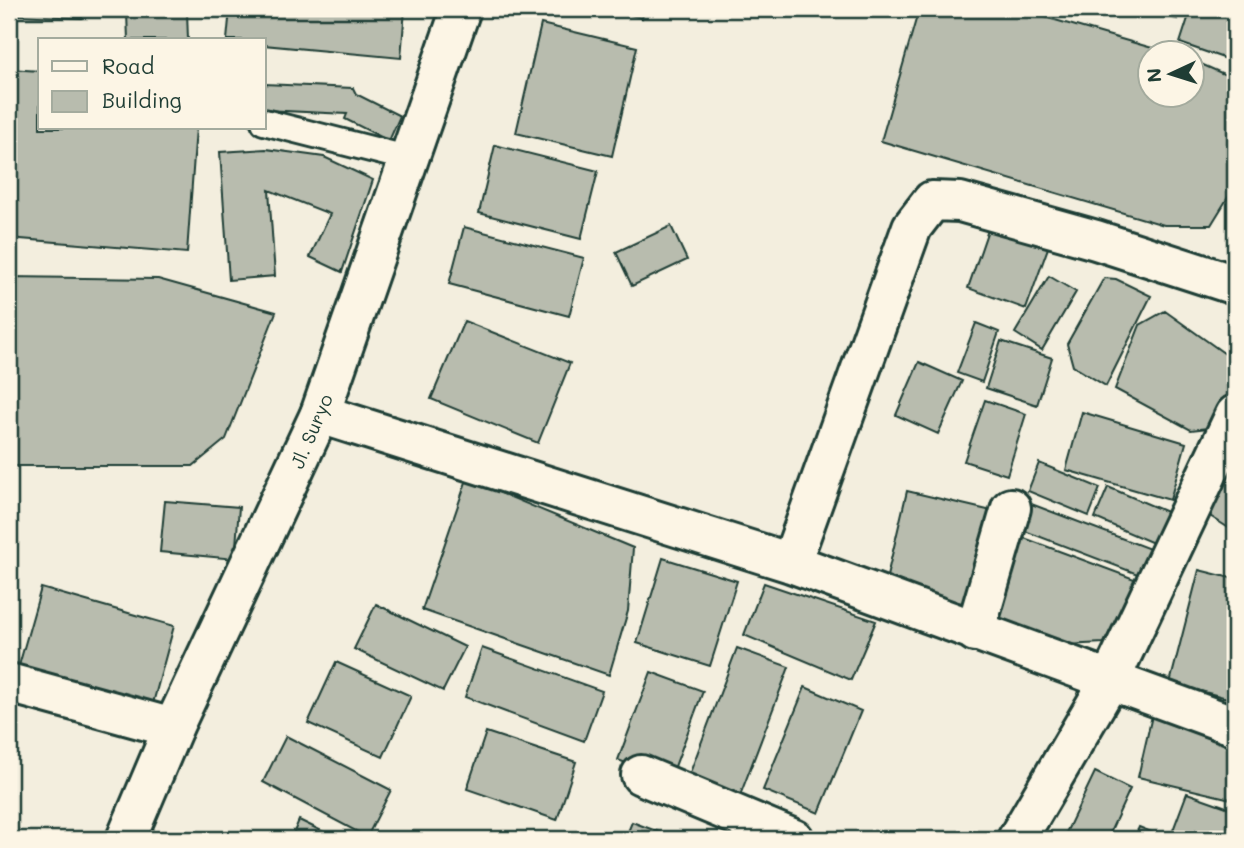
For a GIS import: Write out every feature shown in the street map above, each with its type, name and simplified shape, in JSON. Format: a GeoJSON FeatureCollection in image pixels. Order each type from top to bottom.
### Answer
{"type":"FeatureCollection","features":[{"type":"Feature","properties":{"kind":"street","name":"Jl. Suryo"},"geometry":{"type":"LineString","coordinates":[[126,839],[173,728],[320,414],[461,9]]}},
{"type":"Feature","properties":{"kind":"street"},"geometry":{"type":"LineString","coordinates":[[791,563],[912,227],[932,201],[973,205],[1235,285]]}},
{"type":"Feature","properties":{"kind":"street"},"geometry":{"type":"LineString","coordinates":[[320,414],[791,563],[1109,682],[1235,726]]}},
{"type":"Feature","properties":{"kind":"street"},"geometry":{"type":"LineString","coordinates":[[1017,839],[1109,682],[1235,415]]}},
{"type":"Feature","properties":{"kind":"street"},"geometry":{"type":"LineString","coordinates":[[975,632],[1011,508]]}},
{"type":"Feature","properties":{"kind":"street"},"geometry":{"type":"LineString","coordinates":[[9,683],[173,728]]}},
{"type":"Feature","properties":{"kind":"street"},"geometry":{"type":"LineString","coordinates":[[641,775],[794,839]]}},
{"type":"Feature","properties":{"kind":"lane"},"geometry":{"type":"LineString","coordinates":[[266,123],[410,159]]}},
{"type":"Feature","properties":{"kind":"building"},"geometry":{"type":"Polygon","coordinates":[[[16,9],[83,9],[82,18],[16,15],[16,9]]]}},
{"type":"Feature","properties":{"kind":"building"},"geometry":{"type":"Polygon","coordinates":[[[230,9],[405,9],[401,58],[266,45],[266,38],[227,38],[230,9]]]}},
{"type":"Feature","properties":{"kind":"building"},"geometry":{"type":"Polygon","coordinates":[[[607,9],[645,9],[642,18],[607,9]]]}},
{"type":"Feature","properties":{"kind":"building"},"geometry":{"type":"Polygon","coordinates":[[[919,9],[1017,9],[1136,43],[1136,108],[1206,108],[1206,66],[1235,79],[1235,186],[1211,225],[1164,225],[881,141],[919,9]]]}},
{"type":"Feature","properties":{"kind":"building"},"geometry":{"type":"Polygon","coordinates":[[[1132,9],[1180,9],[1177,19],[1132,9]]]}},
{"type":"Feature","properties":{"kind":"building"},"geometry":{"type":"Polygon","coordinates":[[[1191,9],[1235,9],[1235,62],[1206,52],[1206,38],[1182,38],[1191,9]]]}},
{"type":"Feature","properties":{"kind":"building"},"geometry":{"type":"Polygon","coordinates":[[[187,11],[188,38],[128,38],[127,13],[187,11]]]}},
{"type":"Feature","properties":{"kind":"building"},"geometry":{"type":"Polygon","coordinates":[[[541,24],[637,47],[612,156],[516,133],[541,24]]]}},
{"type":"Feature","properties":{"kind":"building"},"geometry":{"type":"Polygon","coordinates":[[[9,69],[38,71],[38,130],[196,130],[187,253],[9,238],[9,69]]]}},
{"type":"Feature","properties":{"kind":"building"},"geometry":{"type":"Polygon","coordinates":[[[266,84],[353,88],[356,94],[400,116],[389,141],[345,119],[347,114],[266,110],[266,84]]]}},
{"type":"Feature","properties":{"kind":"building"},"geometry":{"type":"Polygon","coordinates":[[[495,145],[598,171],[581,239],[479,213],[495,145]]]}},
{"type":"Feature","properties":{"kind":"building"},"geometry":{"type":"Polygon","coordinates":[[[266,149],[324,157],[373,180],[342,272],[310,257],[330,214],[269,190],[275,276],[229,280],[220,152],[266,149]]]}},
{"type":"Feature","properties":{"kind":"building"},"geometry":{"type":"Polygon","coordinates":[[[990,224],[1049,245],[1026,309],[968,288],[990,224]]]}},
{"type":"Feature","properties":{"kind":"building"},"geometry":{"type":"Polygon","coordinates":[[[671,226],[687,260],[632,286],[616,252],[671,226]]]}},
{"type":"Feature","properties":{"kind":"building"},"geometry":{"type":"Polygon","coordinates":[[[464,227],[584,258],[569,316],[449,284],[464,227]]]}},
{"type":"Feature","properties":{"kind":"building"},"geometry":{"type":"Polygon","coordinates":[[[1049,276],[1076,292],[1042,350],[1015,333],[1049,276]]]}},
{"type":"Feature","properties":{"kind":"building"},"geometry":{"type":"Polygon","coordinates":[[[9,277],[158,279],[276,312],[226,439],[193,466],[9,466],[9,277]]]}},
{"type":"Feature","properties":{"kind":"building"},"geometry":{"type":"Polygon","coordinates":[[[1104,278],[1116,279],[1151,296],[1106,386],[1073,366],[1067,344],[1104,278]]]}},
{"type":"Feature","properties":{"kind":"building"},"geometry":{"type":"Polygon","coordinates":[[[1165,311],[1235,361],[1235,391],[1216,427],[1191,430],[1115,389],[1140,325],[1165,311]]]}},
{"type":"Feature","properties":{"kind":"building"},"geometry":{"type":"Polygon","coordinates":[[[464,321],[570,363],[538,443],[431,399],[464,321]]]}},
{"type":"Feature","properties":{"kind":"building"},"geometry":{"type":"Polygon","coordinates":[[[976,323],[999,332],[982,382],[957,373],[976,323]]]}},
{"type":"Feature","properties":{"kind":"building"},"geometry":{"type":"Polygon","coordinates":[[[1001,341],[1052,358],[1037,405],[986,388],[1001,341]]]}},
{"type":"Feature","properties":{"kind":"building"},"geometry":{"type":"Polygon","coordinates":[[[919,362],[962,381],[938,434],[896,415],[919,362]]]}},
{"type":"Feature","properties":{"kind":"building"},"geometry":{"type":"Polygon","coordinates":[[[985,400],[1026,414],[1007,475],[964,461],[985,400]]]}},
{"type":"Feature","properties":{"kind":"building"},"geometry":{"type":"Polygon","coordinates":[[[1082,412],[1186,443],[1170,500],[1066,470],[1082,412]]]}},
{"type":"Feature","properties":{"kind":"building"},"geometry":{"type":"Polygon","coordinates":[[[1235,455],[1235,532],[1202,511],[1235,455]]]}},
{"type":"Feature","properties":{"kind":"building"},"geometry":{"type":"Polygon","coordinates":[[[1039,463],[1100,488],[1089,516],[1028,491],[1039,463]]]}},
{"type":"Feature","properties":{"kind":"building"},"geometry":{"type":"Polygon","coordinates":[[[467,479],[633,548],[628,611],[609,675],[422,610],[467,479]]]}},
{"type":"Feature","properties":{"kind":"building"},"geometry":{"type":"Polygon","coordinates":[[[1108,487],[1167,512],[1153,543],[1095,518],[1108,487]]]}},
{"type":"Feature","properties":{"kind":"building"},"geometry":{"type":"Polygon","coordinates":[[[907,491],[996,512],[974,606],[885,585],[907,491]]]}},
{"type":"Feature","properties":{"kind":"building"},"geometry":{"type":"Polygon","coordinates":[[[165,501],[239,507],[235,559],[160,552],[165,501]]]}},
{"type":"Feature","properties":{"kind":"building"},"geometry":{"type":"Polygon","coordinates":[[[1026,502],[1150,549],[1140,575],[1017,528],[1026,502]]]}},
{"type":"Feature","properties":{"kind":"building"},"geometry":{"type":"Polygon","coordinates":[[[1016,535],[1137,580],[1104,643],[1045,646],[988,618],[1016,535]]]}},
{"type":"Feature","properties":{"kind":"building"},"geometry":{"type":"Polygon","coordinates":[[[663,558],[737,581],[710,666],[637,643],[663,558]]]}},
{"type":"Feature","properties":{"kind":"building"},"geometry":{"type":"Polygon","coordinates":[[[1199,570],[1235,579],[1235,700],[1170,683],[1199,570]]]}},
{"type":"Feature","properties":{"kind":"building"},"geometry":{"type":"Polygon","coordinates":[[[764,583],[876,621],[851,680],[744,635],[764,583]]]}},
{"type":"Feature","properties":{"kind":"building"},"geometry":{"type":"Polygon","coordinates":[[[41,588],[174,626],[152,707],[18,669],[41,588]]]}},
{"type":"Feature","properties":{"kind":"building"},"geometry":{"type":"Polygon","coordinates":[[[376,604],[465,647],[443,691],[354,649],[376,604]]]}},
{"type":"Feature","properties":{"kind":"building"},"geometry":{"type":"Polygon","coordinates":[[[482,648],[602,691],[584,741],[465,697],[482,648]]]}},
{"type":"Feature","properties":{"kind":"building"},"geometry":{"type":"Polygon","coordinates":[[[737,648],[789,667],[736,806],[685,786],[737,648]]]}},
{"type":"Feature","properties":{"kind":"building"},"geometry":{"type":"Polygon","coordinates":[[[336,662],[411,696],[383,757],[308,723],[336,662]]]}},
{"type":"Feature","properties":{"kind":"building"},"geometry":{"type":"Polygon","coordinates":[[[651,672],[703,691],[670,780],[618,760],[651,672]]]}},
{"type":"Feature","properties":{"kind":"building"},"geometry":{"type":"Polygon","coordinates":[[[805,687],[861,711],[819,813],[763,790],[805,687]]]}},
{"type":"Feature","properties":{"kind":"building"},"geometry":{"type":"Polygon","coordinates":[[[1153,711],[1235,743],[1235,800],[1138,777],[1153,711]]]}},
{"type":"Feature","properties":{"kind":"building"},"geometry":{"type":"Polygon","coordinates":[[[486,732],[576,762],[557,820],[467,789],[486,732]]]}},
{"type":"Feature","properties":{"kind":"building"},"geometry":{"type":"Polygon","coordinates":[[[286,736],[391,790],[367,837],[263,782],[286,736]]]}},
{"type":"Feature","properties":{"kind":"building"},"geometry":{"type":"Polygon","coordinates":[[[1095,772],[1130,789],[1107,839],[1063,839],[1095,772]]]}},
{"type":"Feature","properties":{"kind":"building"},"geometry":{"type":"Polygon","coordinates":[[[1187,793],[1235,810],[1235,839],[1188,839],[1172,833],[1187,793]]]}},
{"type":"Feature","properties":{"kind":"building"},"geometry":{"type":"Polygon","coordinates":[[[299,820],[338,839],[291,839],[299,820]]]}},
{"type":"Feature","properties":{"kind":"building"},"geometry":{"type":"Polygon","coordinates":[[[632,822],[678,839],[625,839],[632,822]]]}},
{"type":"Feature","properties":{"kind":"building"},"geometry":{"type":"Polygon","coordinates":[[[1139,827],[1168,839],[1134,839],[1139,827]]]}}]}
